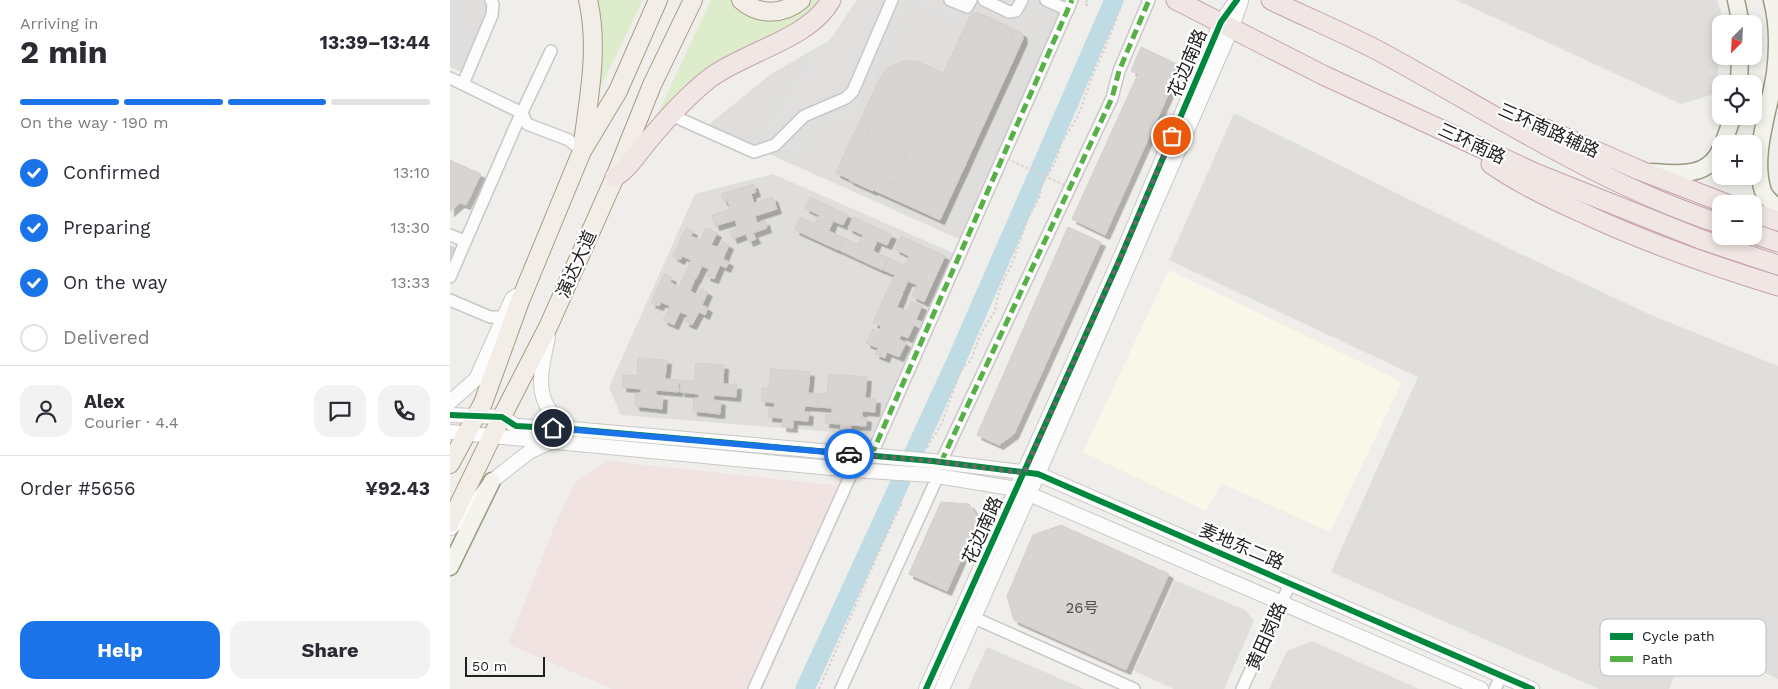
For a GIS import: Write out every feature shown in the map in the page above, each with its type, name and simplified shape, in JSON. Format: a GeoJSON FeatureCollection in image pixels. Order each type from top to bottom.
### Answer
{"type":"FeatureCollection","features":[{"type":"Feature","properties":{"kind":"highway"},"geometry":{"type":"LineString","coordinates":[[615,177],[626,169],[683,102],[712,76],[792,35],[817,18],[831,0]]}},
{"type":"Feature","properties":{"kind":"highway","name":"三环南路"},"geometry":{"type":"LineString","coordinates":[[1176,0],[1323,75],[1444,129],[1535,173],[1700,239],[1778,265]]}},
{"type":"Feature","properties":{"kind":"highway","name":"三环南路"},"geometry":{"type":"LineString","coordinates":[[1271,0],[1375,49],[1545,144],[1634,190],[1712,220]]}},
{"type":"Feature","properties":{"kind":"highway","name":"三环南路辅路"},"geometry":{"type":"LineString","coordinates":[[1375,49],[1556,134],[1639,170],[1712,198]]}},
{"type":"Feature","properties":{"kind":"highway"},"geometry":{"type":"LineString","coordinates":[[1444,129],[1498,169],[1548,197],[1615,228],[1664,247],[1778,286]]}},
{"type":"Feature","properties":{"kind":"highway"},"geometry":{"type":"LineString","coordinates":[[1762,216],[1778,221]]}},
{"type":"Feature","properties":{"kind":"highway"},"geometry":{"type":"LineString","coordinates":[[1762,237],[1778,242]]}},
{"type":"Feature","properties":{"kind":"main road"},"geometry":{"type":"LineString","coordinates":[[582,151],[594,42],[588,0]]}},
{"type":"Feature","properties":{"kind":"main road","name":"演达大道"},"geometry":{"type":"LineString","coordinates":[[450,464],[458,434],[477,415],[495,374],[527,285],[582,151],[618,90],[658,0]]}},
{"type":"Feature","properties":{"kind":"main road","name":"演达大道"},"geometry":{"type":"LineString","coordinates":[[450,523],[549,325],[615,177],[652,85],[693,0]]}},
{"type":"Feature","properties":{"kind":"main road"},"geometry":{"type":"LineString","coordinates":[[741,0],[762,12],[773,12],[784,10],[801,0]]}},
{"type":"Feature","properties":{"kind":"main road"},"geometry":{"type":"LineString","coordinates":[[1736,0],[1739,15]]}},
{"type":"Feature","properties":{"kind":"main road"},"geometry":{"type":"LineString","coordinates":[[1772,0],[1777,18],[1775,72],[1762,140],[1760,175],[1764,193],[1778,209]]}},
{"type":"Feature","properties":{"kind":"main road"},"geometry":{"type":"LineString","coordinates":[[1639,170],[1683,174],[1703,169],[1712,163]]}},
{"type":"Feature","properties":{"kind":"main road"},"geometry":{"type":"LineString","coordinates":[[450,567],[492,481]]}},
{"type":"Feature","properties":{"kind":"street"},"geometry":{"type":"LineString","coordinates":[[463,84],[492,15],[493,4],[491,0]]}},
{"type":"Feature","properties":{"kind":"street"},"geometry":{"type":"LineString","coordinates":[[671,115],[754,152],[775,145],[804,116],[846,98],[852,91],[892,0]]}},
{"type":"Feature","properties":{"kind":"street"},"geometry":{"type":"LineString","coordinates":[[950,0],[966,7],[971,0]]}},
{"type":"Feature","properties":{"kind":"street"},"geometry":{"type":"LineString","coordinates":[[984,0],[1009,12],[1016,11],[1022,0]]}},
{"type":"Feature","properties":{"kind":"street"},"geometry":{"type":"LineString","coordinates":[[871,456],[1070,5],[1046,0]]}},
{"type":"Feature","properties":{"kind":"street"},"geometry":{"type":"LineString","coordinates":[[936,461],[1071,188],[1112,98],[1119,71],[1149,0]]}},
{"type":"Feature","properties":{"kind":"street","name":"花边南路"},"geometry":{"type":"LineString","coordinates":[[1023,491],[1024,473],[1237,0]]}},
{"type":"Feature","properties":{"kind":"street","name":"花边南路"},"geometry":{"type":"LineString","coordinates":[[926,689],[967,615],[1023,491],[1038,474],[1226,25],[1242,0]]}},
{"type":"Feature","properties":{"kind":"street"},"geometry":{"type":"LineString","coordinates":[[450,277],[551,51]]}},
{"type":"Feature","properties":{"kind":"street"},"geometry":{"type":"LineString","coordinates":[[450,78],[522,113],[528,124],[569,140],[582,151]]}},
{"type":"Feature","properties":{"kind":"street"},"geometry":{"type":"LineString","coordinates":[[450,235],[465,241]]}},
{"type":"Feature","properties":{"kind":"street"},"geometry":{"type":"LineString","coordinates":[[450,402],[476,379],[512,299],[527,285]]}},
{"type":"Feature","properties":{"kind":"street"},"geometry":{"type":"LineString","coordinates":[[450,300],[490,317],[504,317]]}},
{"type":"Feature","properties":{"kind":"street"},"geometry":{"type":"LineString","coordinates":[[549,325],[541,377],[541,392],[545,404],[552,414],[572,429]]}},
{"type":"Feature","properties":{"kind":"street"},"geometry":{"type":"LineString","coordinates":[[450,415],[502,417],[516,426],[572,429]]}},
{"type":"Feature","properties":{"kind":"street","name":"麦地东二路"},"geometry":{"type":"LineString","coordinates":[[572,429],[936,461],[1038,474],[1532,689]]}},
{"type":"Feature","properties":{"kind":"street"},"geometry":{"type":"LineString","coordinates":[[458,434],[552,441],[853,470],[754,689]]}},
{"type":"Feature","properties":{"kind":"street"},"geometry":{"type":"LineString","coordinates":[[450,528],[471,509],[492,481],[529,452],[552,441]]}},
{"type":"Feature","properties":{"kind":"street","name":"麦地东二路"},"geometry":{"type":"LineString","coordinates":[[853,470],[935,476],[1023,491],[1481,689]]}},
{"type":"Feature","properties":{"kind":"street"},"geometry":{"type":"LineString","coordinates":[[841,689],[935,476]]}},
{"type":"Feature","properties":{"kind":"street","name":"黄田岗路"},"geometry":{"type":"LineString","coordinates":[[1242,689],[1290,584]]}},
{"type":"Feature","properties":{"kind":"street"},"geometry":{"type":"LineString","coordinates":[[967,615],[1134,689]]}},
{"type":"Feature","properties":{"kind":"street","name":"花边南路"},"geometry":{"type":"LineString","coordinates":[[942,689],[967,615]]}},
{"type":"Feature","properties":{"kind":"street"},"geometry":{"type":"LineString","coordinates":[[1495,689],[1502,675]]}},
{"type":"Feature","properties":{"kind":"path"},"geometry":{"type":"LineString","coordinates":[[1087,0],[1085,4],[1088,5]]}},
{"type":"Feature","properties":{"kind":"path"},"geometry":{"type":"LineString","coordinates":[[927,447],[941,425],[961,370],[971,360],[981,334],[995,311],[1003,281],[1012,264],[1027,220],[1040,196],[1041,185],[1055,163],[1062,142],[1080,110],[1121,7]]}},
{"type":"Feature","properties":{"kind":"path"},"geometry":{"type":"LineString","coordinates":[[1003,157],[1071,188]]}},
{"type":"Feature","properties":{"kind":"path"},"geometry":{"type":"LineString","coordinates":[[819,689],[902,503],[899,501]]}},
{"type":"Feature","properties":{"kind":"shaded area"},"geometry":{"type":"Polygon","coordinates":[[[450,0],[484,0],[488,4],[487,14],[461,72],[450,67],[450,0]]]}},
{"type":"Feature","properties":{"kind":"shaded area"},"geometry":{"type":"Polygon","coordinates":[[[857,0],[1067,0],[959,239],[707,126],[771,74],[830,40],[857,0]]]}},
{"type":"Feature","properties":{"kind":"shaded area"},"geometry":{"type":"Polygon","coordinates":[[[861,0],[910,0],[850,127],[824,116],[811,125],[798,153],[762,139],[784,97],[802,73],[807,53],[831,42],[861,0]]]}},
{"type":"Feature","properties":{"kind":"shaded area"},"geometry":{"type":"Polygon","coordinates":[[[911,0],[1032,0],[1020,24],[975,4],[959,22],[911,0]]]}},
{"type":"Feature","properties":{"kind":"shaded area"},"geometry":{"type":"Polygon","coordinates":[[[1032,0],[1057,0],[1052,8],[1032,0]]]}},
{"type":"Feature","properties":{"kind":"shaded area"},"geometry":{"type":"Polygon","coordinates":[[[1456,0],[1717,0],[1721,15],[1712,15],[1712,65],[1719,65],[1717,75],[1712,75],[1712,95],[1681,104],[1456,0]]]}},
{"type":"Feature","properties":{"kind":"shaded area"},"geometry":{"type":"Polygon","coordinates":[[[1234,113],[1510,249],[1651,315],[1778,366],[1778,679],[1766,674],[1766,619],[1600,619],[1600,676],[1674,676],[1669,689],[1599,689],[1331,572],[1418,377],[1169,260],[1234,113]]]}},
{"type":"Feature","properties":{"kind":"shaded area"},"geometry":{"type":"Polygon","coordinates":[[[773,174],[958,255],[872,435],[621,415],[609,387],[695,194],[773,174]]]}},
{"type":"Feature","properties":{"kind":"shaded area"},"geometry":{"type":"Polygon","coordinates":[[[1169,270],[1402,382],[1330,532],[1221,483],[1206,511],[1083,452],[1169,270]]]}},
{"type":"Feature","properties":{"kind":"shaded area"},"geometry":{"type":"Polygon","coordinates":[[[608,461],[852,487],[763,689],[612,689],[508,644],[556,522],[576,481],[608,461]]]}},
{"type":"Feature","properties":{"kind":"shaded area"},"geometry":{"type":"Polygon","coordinates":[[[1175,580],[1245,610],[1254,621],[1224,689],[1174,689],[1134,671],[1175,580]]]}},
{"type":"Feature","properties":{"kind":"shaded area"},"geometry":{"type":"Polygon","coordinates":[[[1312,641],[1419,689],[1269,689],[1287,651],[1312,641]]]}},
{"type":"Feature","properties":{"kind":"shaded area"},"geometry":{"type":"Polygon","coordinates":[[[987,647],[1084,689],[968,689],[987,647]]]}},
{"type":"Feature","properties":{"kind":"green space"},"geometry":{"type":"Polygon","coordinates":[[[595,0],[643,0],[598,92],[595,0]]]}},
{"type":"Feature","properties":{"kind":"green space"},"geometry":{"type":"Polygon","coordinates":[[[711,0],[731,0],[742,11],[806,7],[810,0],[822,0],[808,18],[675,97],[657,115],[711,0]]]}},
{"type":"Feature","properties":{"kind":"building"},"geometry":{"type":"Polygon","coordinates":[[[977,12],[1022,33],[1023,39],[940,220],[836,173],[881,76],[889,67],[903,61],[916,61],[943,73],[971,15],[977,12]]]}},
{"type":"Feature","properties":{"kind":"building"},"geometry":{"type":"Polygon","coordinates":[[[984,15],[1015,30],[1008,45],[1018,50],[1005,78],[991,71],[984,84],[960,73],[967,59],[953,53],[965,27],[976,32],[984,15]]]}},
{"type":"Feature","properties":{"kind":"building"},"geometry":{"type":"Polygon","coordinates":[[[1141,47],[1181,66],[1105,235],[1072,219],[1138,74],[1131,71],[1141,47]]]}},
{"type":"Feature","properties":{"kind":"building"},"geometry":{"type":"Polygon","coordinates":[[[873,121],[904,136],[897,151],[907,156],[894,184],[880,177],[873,191],[849,180],[856,166],[842,159],[854,133],[865,138],[873,121]]]}},
{"type":"Feature","properties":{"kind":"building"},"geometry":{"type":"Polygon","coordinates":[[[932,129],[963,144],[956,159],[966,164],[952,192],[938,185],[932,198],[908,187],[914,173],[900,167],[913,141],[923,146],[932,129]]]}},
{"type":"Feature","properties":{"kind":"building"},"geometry":{"type":"Polygon","coordinates":[[[450,160],[481,174],[466,205],[460,203],[450,212],[450,160]]]}},
{"type":"Feature","properties":{"kind":"building"},"geometry":{"type":"Polygon","coordinates":[[[753,184],[756,192],[751,194],[754,203],[773,197],[777,209],[755,216],[757,223],[765,221],[767,228],[753,233],[756,239],[749,242],[746,234],[733,239],[730,231],[738,228],[735,220],[715,226],[712,215],[731,209],[727,200],[724,202],[721,194],[753,184]]]}},
{"type":"Feature","properties":{"kind":"building"},"geometry":{"type":"Polygon","coordinates":[[[810,197],[848,215],[843,225],[833,221],[829,231],[844,238],[838,250],[795,230],[800,217],[815,224],[819,215],[805,208],[810,197]]]}},
{"type":"Feature","properties":{"kind":"building"},"geometry":{"type":"Polygon","coordinates":[[[853,217],[892,235],[887,245],[877,241],[873,251],[888,258],[882,270],[839,250],[844,238],[858,244],[863,235],[848,228],[853,217]]]}},
{"type":"Feature","properties":{"kind":"building"},"geometry":{"type":"Polygon","coordinates":[[[1068,227],[1101,242],[1014,434],[999,445],[977,435],[1068,227]]]}},
{"type":"Feature","properties":{"kind":"building"},"geometry":{"type":"Polygon","coordinates":[[[686,228],[693,231],[691,236],[700,240],[706,228],[717,233],[711,245],[720,248],[723,242],[729,245],[723,259],[729,262],[726,268],[720,265],[714,279],[706,276],[709,269],[702,266],[696,279],[685,274],[691,260],[682,256],[680,260],[673,256],[686,228]]]}},
{"type":"Feature","properties":{"kind":"building"},"geometry":{"type":"Polygon","coordinates":[[[901,236],[945,256],[924,302],[912,296],[917,285],[908,281],[903,292],[890,286],[895,275],[883,270],[889,258],[904,266],[909,256],[895,249],[901,236]]]}},
{"type":"Feature","properties":{"kind":"building"},"geometry":{"type":"Polygon","coordinates":[[[450,246],[457,249],[450,264],[450,246]]]}},
{"type":"Feature","properties":{"kind":"building"},"geometry":{"type":"Polygon","coordinates":[[[664,274],[672,278],[670,282],[679,287],[685,274],[695,279],[690,291],[698,295],[701,289],[708,292],[702,305],[708,308],[705,315],[699,312],[692,325],[685,322],[688,315],[680,312],[674,325],[663,320],[670,306],[661,302],[659,306],[651,303],[664,274]]]}},
{"type":"Feature","properties":{"kind":"building"},"geometry":{"type":"Polygon","coordinates":[[[889,286],[903,293],[897,307],[907,311],[911,301],[922,306],[916,320],[923,322],[920,328],[914,325],[908,338],[901,335],[899,339],[906,343],[899,357],[887,352],[885,358],[875,354],[878,348],[866,343],[873,329],[879,332],[881,326],[873,323],[889,286]]]}},
{"type":"Feature","properties":{"kind":"building"},"geometry":{"type":"Polygon","coordinates":[[[638,358],[667,360],[665,379],[679,380],[678,392],[656,390],[656,395],[663,396],[662,409],[635,406],[636,393],[641,393],[641,389],[622,387],[623,375],[637,376],[638,358]]]}},
{"type":"Feature","properties":{"kind":"building"},"geometry":{"type":"Polygon","coordinates":[[[696,363],[724,365],[723,384],[737,385],[736,397],[714,395],[713,400],[721,401],[720,414],[693,411],[694,398],[699,398],[699,394],[680,392],[681,380],[694,381],[696,363]]]}},
{"type":"Feature","properties":{"kind":"building"},"geometry":{"type":"Polygon","coordinates":[[[771,369],[810,372],[808,393],[819,394],[818,407],[805,406],[804,412],[809,412],[808,421],[793,420],[793,428],[782,427],[783,418],[768,417],[769,409],[774,409],[775,403],[761,401],[762,388],[769,388],[771,369]]]}},
{"type":"Feature","properties":{"kind":"building"},"geometry":{"type":"Polygon","coordinates":[[[829,374],[867,377],[865,398],[876,399],[875,412],[862,411],[862,417],[867,418],[866,426],[851,425],[850,433],[840,433],[841,424],[825,423],[826,414],[832,415],[832,408],[818,407],[819,393],[827,394],[829,374]]]}},
{"type":"Feature","properties":{"kind":"building"},"geometry":{"type":"Polygon","coordinates":[[[941,502],[969,504],[979,519],[947,591],[909,574],[941,502]]]}},
{"type":"Feature","properties":{"kind":"building"},"geometry":{"type":"Polygon","coordinates":[[[952,508],[963,512],[971,518],[973,531],[946,590],[909,574],[936,514],[952,508]]]}},
{"type":"Feature","properties":{"kind":"building"},"geometry":{"type":"Polygon","coordinates":[[[1061,525],[1169,574],[1126,670],[1014,620],[1007,596],[1033,535],[1061,525]]]}},
{"type":"Feature","properties":{"kind":"waterway"},"geometry":{"type":"LineString","coordinates":[[805,689],[957,359],[1114,0]]}},
{"type":"Feature","properties":{"kind":"marked path"},"geometry":{"type":"LineString","coordinates":[[871,456],[1072,0]]}},
{"type":"Feature","properties":{"kind":"marked path"},"geometry":{"type":"LineString","coordinates":[[941,462],[1112,98],[1119,71],[1149,0]]}},
{"type":"Feature","properties":{"kind":"cycle path"},"geometry":{"type":"LineString","coordinates":[[926,689],[1119,261],[1221,22],[1237,0]]}},
{"type":"Feature","properties":{"kind":"cycle path"},"geometry":{"type":"LineString","coordinates":[[450,415],[502,417],[516,426],[572,429],[932,461],[1038,474],[1532,689]]}},
{"type":"Feature","properties":{"kind":"way so far"},"geometry":{"type":"LineString","coordinates":[[849,454],[932,461],[1024,473],[1119,261],[1172,136]]}},
{"type":"Feature","properties":{"kind":"route"},"geometry":{"type":"LineString","coordinates":[[553,428],[849,454]]}}]}
